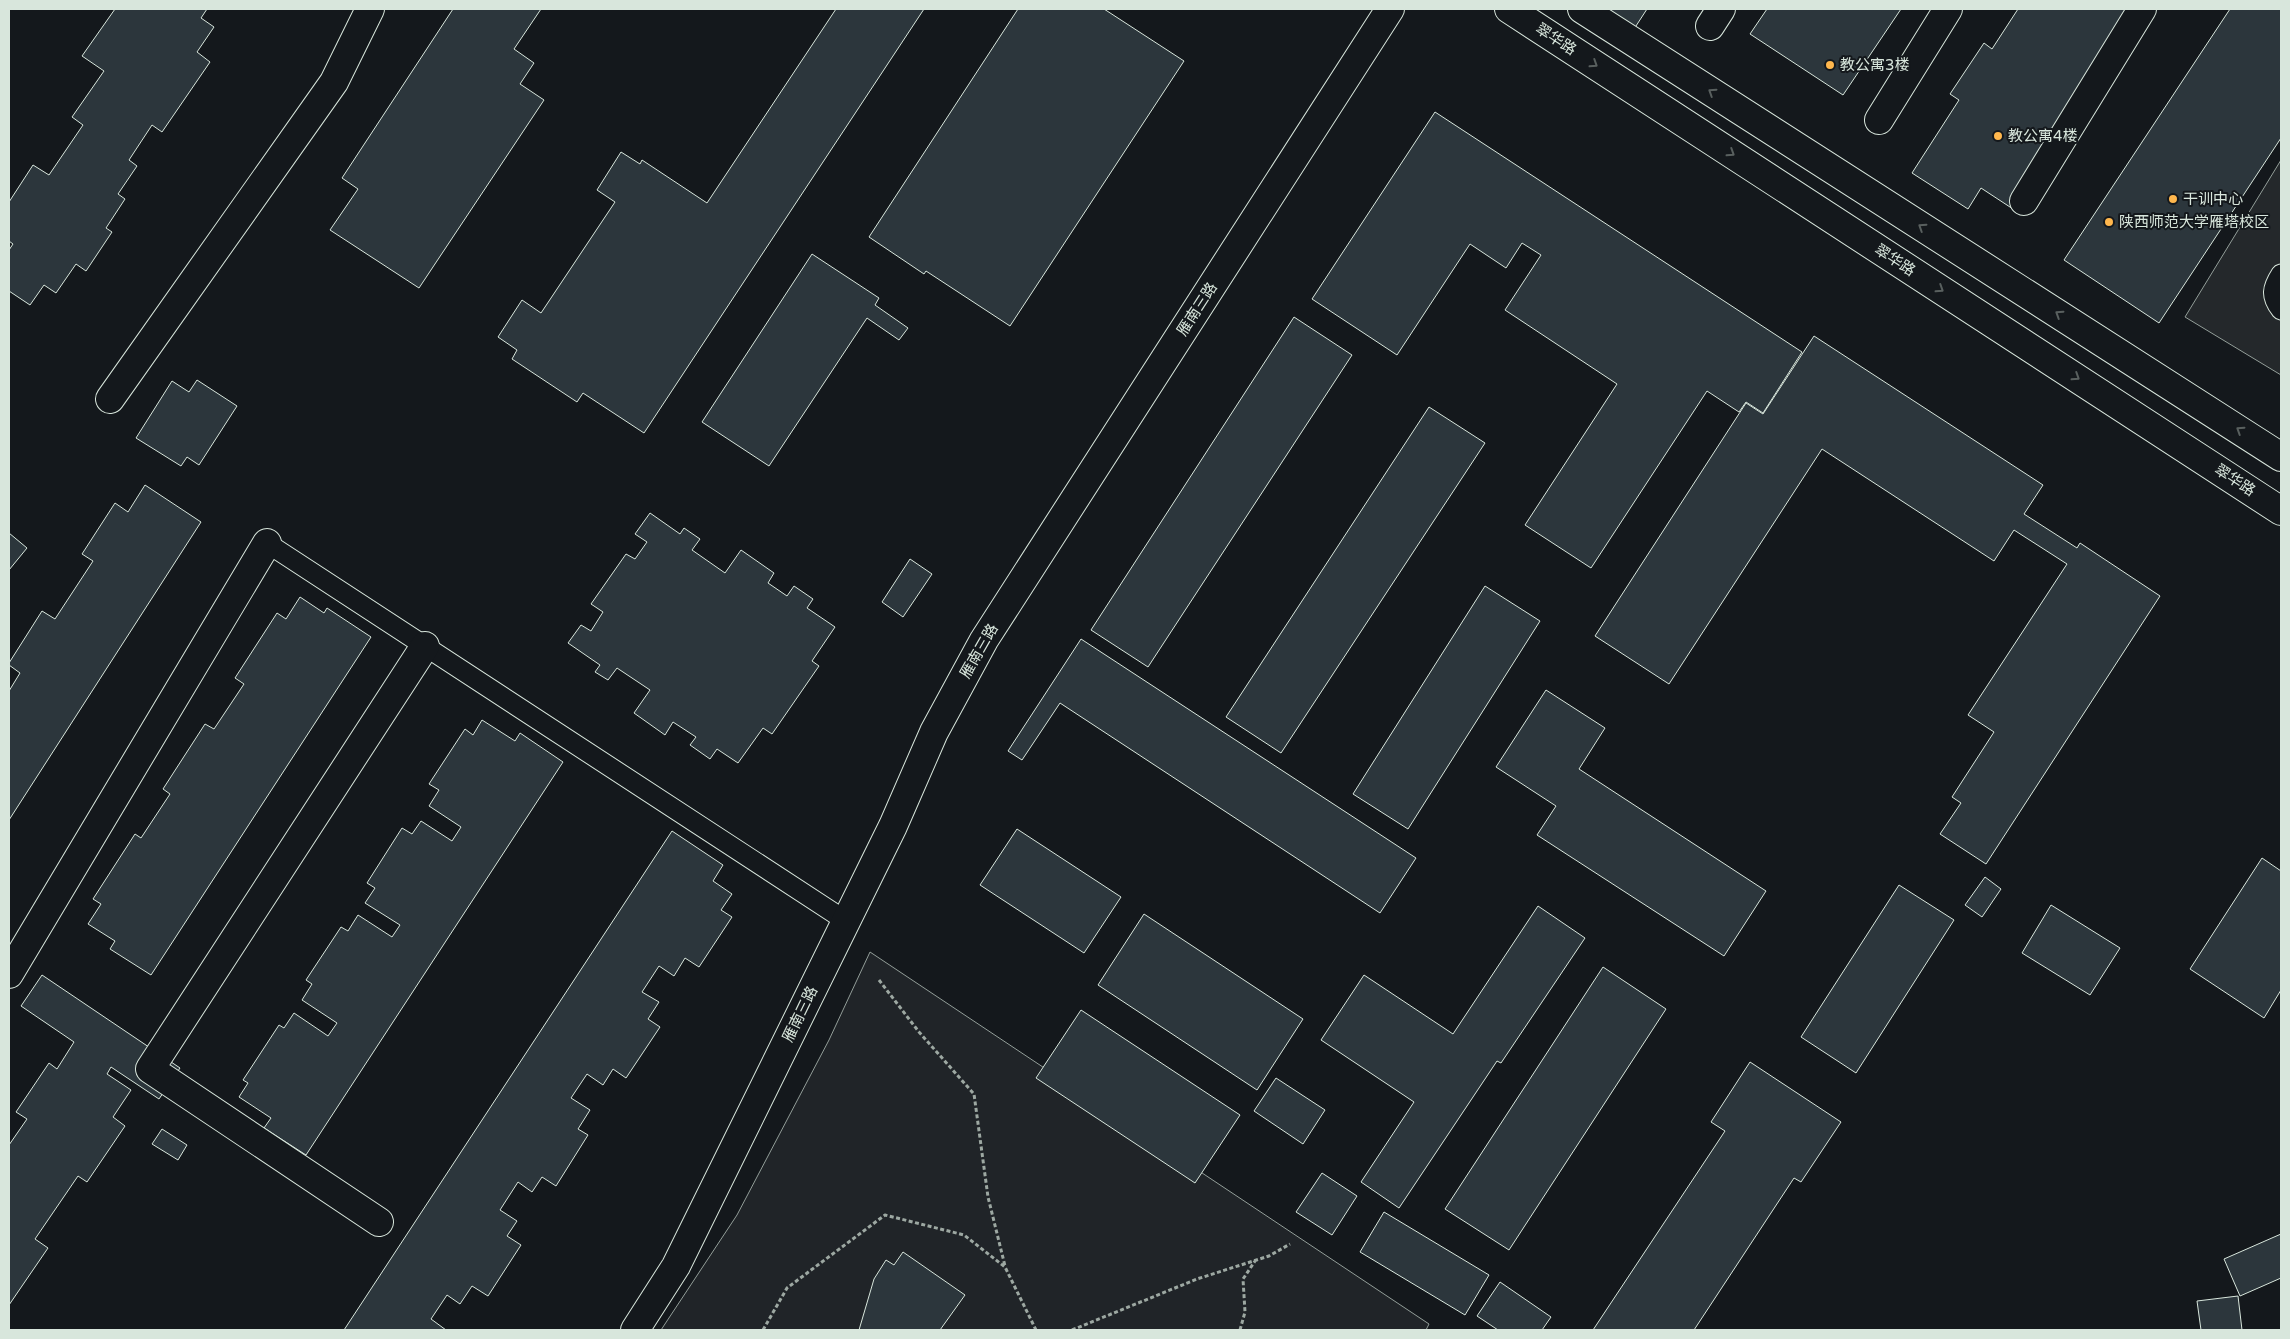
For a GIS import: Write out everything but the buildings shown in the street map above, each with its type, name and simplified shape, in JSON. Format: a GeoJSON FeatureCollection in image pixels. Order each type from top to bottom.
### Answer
{"type":"FeatureCollection","features":[{"type":"Feature","properties":{"kind":"street"},"geometry":{"type":"LineString","coordinates":[[110,399],[334,82],[370,9]]}},
{"type":"Feature","properties":{"kind":"street","name":"雁南三路"},"geometry":{"type":"LineString","coordinates":[[635,1330],[676,1266],[893,826],[934,732],[984,640],[1390,9]]}},
{"type":"Feature","properties":{"kind":"street","name":"翠华路"},"geometry":{"type":"LineString","coordinates":[[1510,9],[2281,511]]}},
{"type":"Feature","properties":{"kind":"street"},"geometry":{"type":"LineString","coordinates":[[1582,9],[2281,456]]}},
{"type":"Feature","properties":{"kind":"street"},"geometry":{"type":"LineString","coordinates":[[1879,120],[1948,9]]}},
{"type":"Feature","properties":{"kind":"street"},"geometry":{"type":"LineString","coordinates":[[2024,201],[2142,9]]}},
{"type":"Feature","properties":{"kind":"street"},"geometry":{"type":"LineString","coordinates":[[9,974],[266,543]]}},
{"type":"Feature","properties":{"kind":"street"},"geometry":{"type":"LineString","coordinates":[[379,1222],[150,1069],[425,646]]}},
{"type":"Feature","properties":{"kind":"lane"},"geometry":{"type":"LineString","coordinates":[[2281,274],[2274,285],[2272,294],[2281,310]]}},
{"type":"Feature","properties":{"kind":"lane"},"geometry":{"type":"LineString","coordinates":[[266,543],[846,921]]}},
{"type":"Feature","properties":{"kind":"path"},"geometry":{"type":"LineString","coordinates":[[879,980],[919,1032],[974,1094],[988,1198],[1006,1267],[1036,1330]]}},
{"type":"Feature","properties":{"kind":"path"},"geometry":{"type":"LineString","coordinates":[[763,1330],[787,1288],[884,1215],[964,1235],[1006,1267]]}},
{"type":"Feature","properties":{"kind":"path"},"geometry":{"type":"LineString","coordinates":[[1072,1330],[1197,1279],[1269,1256],[1290,1244]]}},
{"type":"Feature","properties":{"kind":"path"},"geometry":{"type":"LineString","coordinates":[[1240,1330],[1245,1312],[1243,1280],[1255,1261]]}},
{"type":"Feature","properties":{"kind":"shaded area"},"geometry":{"type":"Polygon","coordinates":[[[2281,160],[2281,375],[2185,317],[2281,160]]]}},
{"type":"Feature","properties":{"kind":"shaded area"},"geometry":{"type":"Polygon","coordinates":[[[870,952],[1429,1324],[1426,1330],[661,1330],[737,1215],[829,1040],[870,952]]]}},
{"type":"Feature","properties":{"kind":"place","name":"教公寓3楼"},"geometry":{"type":"Point","coordinates":[1830,65]}},
{"type":"Feature","properties":{"kind":"place","name":"教公寓4楼"},"geometry":{"type":"Point","coordinates":[1998,136]}},
{"type":"Feature","properties":{"kind":"place","name":"干训中心"},"geometry":{"type":"Point","coordinates":[2173,199]}},
{"type":"Feature","properties":{"kind":"place","name":"陕西师范大学雁塔校区"},"geometry":{"type":"Point","coordinates":[2109,222]}}]}
